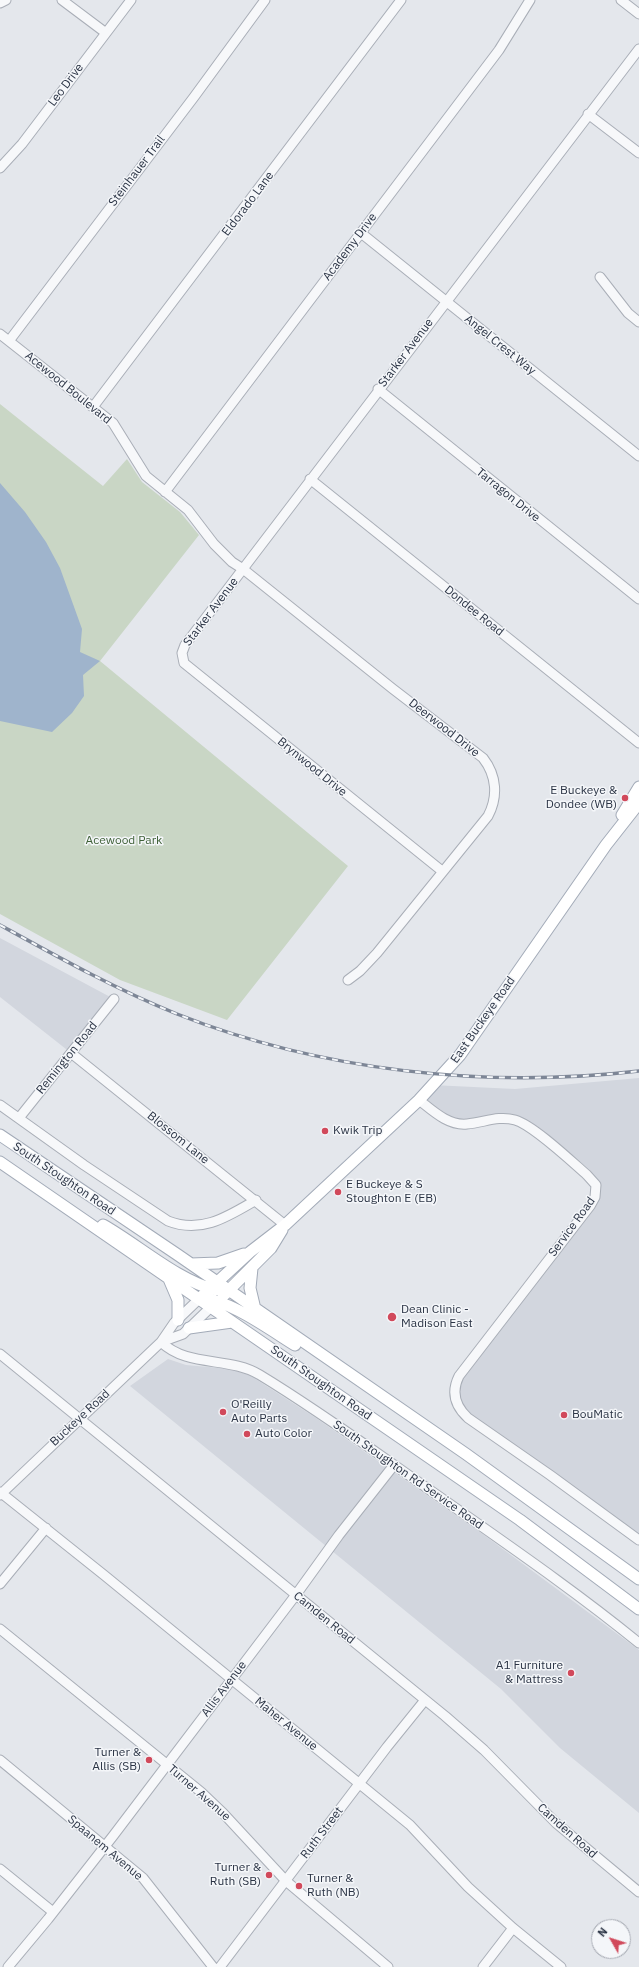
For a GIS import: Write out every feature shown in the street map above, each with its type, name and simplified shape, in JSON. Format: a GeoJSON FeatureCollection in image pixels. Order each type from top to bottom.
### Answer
{"type":"FeatureCollection","features":[{"type":"Feature","properties":{"kind":"main road","name":"East Buckeye Road"},"geometry":{"type":"LineString","coordinates":[[606,845],[639,787]]}},
{"type":"Feature","properties":{"kind":"main road","name":"East Buckeye Road"},"geometry":{"type":"LineString","coordinates":[[199,1299],[250,1252],[285,1224],[419,1100],[460,1056],[606,845],[639,803]]}},
{"type":"Feature","properties":{"kind":"main road","name":"South Stoughton Road"},"geometry":{"type":"LineString","coordinates":[[0,1135],[191,1264],[213,1286],[228,1291],[523,1493],[639,1579]]}},
{"type":"Feature","properties":{"kind":"main road","name":"South Stoughton Road"},"geometry":{"type":"LineString","coordinates":[[0,1162],[199,1299],[214,1304],[232,1322],[520,1520],[639,1609]]}},
{"type":"Feature","properties":{"kind":"main road"},"geometry":{"type":"LineString","coordinates":[[46,1194],[114,1232],[175,1271],[213,1286]]}},
{"type":"Feature","properties":{"kind":"main road","name":"East Buckeye Road"},"geometry":{"type":"LineString","coordinates":[[214,1304],[271,1248],[285,1224]]}},
{"type":"Feature","properties":{"kind":"main road"},"geometry":{"type":"LineString","coordinates":[[191,1264],[218,1264],[250,1252]]}},
{"type":"Feature","properties":{"kind":"main road"},"geometry":{"type":"LineString","coordinates":[[252,1268],[250,1288],[255,1310]]}},
{"type":"Feature","properties":{"kind":"main road"},"geometry":{"type":"LineString","coordinates":[[169,1278],[178,1300],[178,1320]]}},
{"type":"Feature","properties":{"kind":"main road"},"geometry":{"type":"LineString","coordinates":[[214,1304],[262,1324],[380,1401],[402,1409]]}},
{"type":"Feature","properties":{"kind":"main road"},"geometry":{"type":"LineString","coordinates":[[189,1328],[232,1322]]}},
{"type":"Feature","properties":{"kind":"street"},"geometry":{"type":"LineString","coordinates":[[0,3],[6,0]]}},
{"type":"Feature","properties":{"kind":"street"},"geometry":{"type":"LineString","coordinates":[[62,0],[106,32]]}},
{"type":"Feature","properties":{"kind":"street","name":"Leo Drive"},"geometry":{"type":"LineString","coordinates":[[0,168],[22,144],[131,0]]}},
{"type":"Feature","properties":{"kind":"street","name":"Steinhauer Trail"},"geometry":{"type":"LineString","coordinates":[[9,341],[194,97],[265,0]]}},
{"type":"Feature","properties":{"kind":"street","name":"Eldorado Lane"},"geometry":{"type":"LineString","coordinates":[[93,407],[401,0]]}},
{"type":"Feature","properties":{"kind":"street","name":"Academy Drive"},"geometry":{"type":"LineString","coordinates":[[165,492],[499,50],[530,0]]}},
{"type":"Feature","properties":{"kind":"street"},"geometry":{"type":"LineString","coordinates":[[621,0],[639,14]]}},
{"type":"Feature","properties":{"kind":"street","name":"Starker Avenue"},"geometry":{"type":"LineString","coordinates":[[183,661],[183,647],[378,389],[639,49]]}},
{"type":"Feature","properties":{"kind":"street"},"geometry":{"type":"LineString","coordinates":[[588,114],[639,153]]}},
{"type":"Feature","properties":{"kind":"street","name":"Angel Crest Way"},"geometry":{"type":"LineString","coordinates":[[361,233],[639,456]]}},
{"type":"Feature","properties":{"kind":"street"},"geometry":{"type":"LineString","coordinates":[[600,277],[628,313],[639,322]]}},
{"type":"Feature","properties":{"kind":"street","name":"Acewood Boulevard"},"geometry":{"type":"LineString","coordinates":[[0,334],[112,423],[146,476],[188,510],[214,544],[232,562],[243,569]]}},
{"type":"Feature","properties":{"kind":"street","name":"Tarragon Drive"},"geometry":{"type":"LineString","coordinates":[[378,389],[639,599]]}},
{"type":"Feature","properties":{"kind":"street","name":"Dondee Road"},"geometry":{"type":"LineString","coordinates":[[310,479],[639,743]]}},
{"type":"Feature","properties":{"kind":"street","name":"Deerwood Drive"},"geometry":{"type":"LineString","coordinates":[[243,569],[393,689],[483,758],[492,774],[495,786],[491,811],[377,953],[360,971],[348,980]]}},
{"type":"Feature","properties":{"kind":"street","name":"Brynwood Drive"},"geometry":{"type":"LineString","coordinates":[[183,661],[442,872]]}},
{"type":"Feature","properties":{"kind":"street","name":"Remington Road"},"geometry":{"type":"LineString","coordinates":[[19,1118],[114,999]]}},
{"type":"Feature","properties":{"kind":"street","name":"Blossom Lane"},"geometry":{"type":"LineString","coordinates":[[71,1053],[285,1224]]}},
{"type":"Feature","properties":{"kind":"street","name":"Service Road"},"geometry":{"type":"LineString","coordinates":[[419,1100],[440,1116],[455,1123],[467,1124],[503,1118],[521,1122],[587,1175],[597,1188],[595,1197],[590,1206],[459,1376],[454,1386],[455,1397],[459,1408],[468,1418],[550,1475],[639,1540]]}},
{"type":"Feature","properties":{"kind":"street"},"geometry":{"type":"LineString","coordinates":[[0,1105],[137,1201],[168,1221],[179,1226],[198,1226],[208,1223],[237,1211],[256,1200]]}},
{"type":"Feature","properties":{"kind":"street","name":"Buckeye Road"},"geometry":{"type":"LineString","coordinates":[[1,1493],[161,1342],[178,1320],[199,1299]]}},
{"type":"Feature","properties":{"kind":"street","name":"Buckeye Road"},"geometry":{"type":"LineString","coordinates":[[161,1342],[183,1334],[214,1304]]}},
{"type":"Feature","properties":{"kind":"street","name":"South Stoughton Rd Service Road"},"geometry":{"type":"LineString","coordinates":[[161,1342],[172,1352],[183,1356],[226,1364],[253,1372],[309,1406],[508,1545],[639,1643]]}},
{"type":"Feature","properties":{"kind":"street","name":"Camden Road"},"geometry":{"type":"LineString","coordinates":[[0,1354],[295,1596],[425,1700],[484,1750],[556,1823],[639,1892]]}},
{"type":"Feature","properties":{"kind":"street","name":"Allis Avenue"},"geometry":{"type":"LineString","coordinates":[[8,1967],[167,1766],[339,1535],[394,1465]]}},
{"type":"Feature","properties":{"kind":"street","name":"Maher Avenue"},"geometry":{"type":"LineString","coordinates":[[1,1493],[410,1825],[468,1887],[513,1928],[561,1967]]}},
{"type":"Feature","properties":{"kind":"street"},"geometry":{"type":"LineString","coordinates":[[0,1584],[46,1528]]}},
{"type":"Feature","properties":{"kind":"street","name":"Turner Avenue"},"geometry":{"type":"LineString","coordinates":[[0,1628],[167,1766],[201,1792],[223,1813],[286,1881],[388,1967]]}},
{"type":"Feature","properties":{"kind":"street","name":"Ruth Street"},"geometry":{"type":"LineString","coordinates":[[220,1967],[359,1783],[425,1700]]}},
{"type":"Feature","properties":{"kind":"street","name":"Spaanem Avenue"},"geometry":{"type":"LineString","coordinates":[[0,1760],[143,1878],[213,1967]]}},
{"type":"Feature","properties":{"kind":"street"},"geometry":{"type":"LineString","coordinates":[[0,1869],[53,1912]]}},
{"type":"Feature","properties":{"kind":"street"},"geometry":{"type":"LineString","coordinates":[[483,1967],[513,1928]]}},
{"type":"Feature","properties":{"kind":"shaded area"},"geometry":{"type":"Polygon","coordinates":[[[0,938],[114,999],[71,1053],[0,997],[0,938]]]}},
{"type":"Feature","properties":{"kind":"shaded area"},"geometry":{"type":"Polygon","coordinates":[[[639,1078],[639,1540],[468,1418],[455,1386],[590,1206],[597,1188],[521,1121],[461,1124],[419,1100],[432,1085],[515,1089],[639,1078]]]}},
{"type":"Feature","properties":{"kind":"shaded area"},"geometry":{"type":"Polygon","coordinates":[[[168,1359],[186,1365],[231,1369],[251,1376],[316,1418],[484,1535],[639,1650],[639,1813],[560,1748],[501,1689],[130,1386],[168,1359]]]}},
{"type":"Feature","properties":{"kind":"green space","name":"Acewood Park"},"geometry":{"type":"Polygon","coordinates":[[[0,404],[103,486],[127,459],[142,482],[180,512],[199,535],[100,661],[348,866],[227,1020],[120,980],[0,914],[0,404]]]}},
{"type":"Feature","properties":{"kind":"water"},"geometry":{"type":"Polygon","coordinates":[[[0,483],[25,512],[46,542],[60,568],[82,629],[80,652],[100,661],[83,675],[84,696],[72,713],[52,732],[0,721],[0,483]]]}},
{"type":"Feature","properties":{"kind":"railway"},"geometry":{"type":"LineString","coordinates":[[0,925],[87,972],[131,994],[177,1014],[232,1034],[288,1049],[346,1062],[404,1071],[463,1076],[522,1078],[581,1076],[639,1071]]}},
{"type":"Feature","properties":{"kind":"place","name":"E Buckeye & Dondee (WB)"},"geometry":{"type":"Point","coordinates":[625,798]}},
{"type":"Feature","properties":{"kind":"place","name":"Kwik Trip"},"geometry":{"type":"Point","coordinates":[325,1131]}},
{"type":"Feature","properties":{"kind":"place","name":"E Buckeye & S Stoughton E (EB)"},"geometry":{"type":"Point","coordinates":[338,1192]}},
{"type":"Feature","properties":{"kind":"place","name":"Dean Clinic - Madison East"},"geometry":{"type":"Point","coordinates":[392,1317]}},
{"type":"Feature","properties":{"kind":"place","name":"O'Reilly Auto Parts"},"geometry":{"type":"Point","coordinates":[223,1412]}},
{"type":"Feature","properties":{"kind":"place","name":"BouMatic"},"geometry":{"type":"Point","coordinates":[564,1415]}},
{"type":"Feature","properties":{"kind":"place","name":"Auto Color"},"geometry":{"type":"Point","coordinates":[247,1434]}},
{"type":"Feature","properties":{"kind":"place","name":"A1 Furniture & Mattress"},"geometry":{"type":"Point","coordinates":[571,1673]}},
{"type":"Feature","properties":{"kind":"place","name":"Turner & Allis (SB)"},"geometry":{"type":"Point","coordinates":[149,1760]}},
{"type":"Feature","properties":{"kind":"place","name":"Turner & Ruth (SB)"},"geometry":{"type":"Point","coordinates":[269,1875]}},
{"type":"Feature","properties":{"kind":"place","name":"Turner & Ruth (NB)"},"geometry":{"type":"Point","coordinates":[299,1886]}}]}
